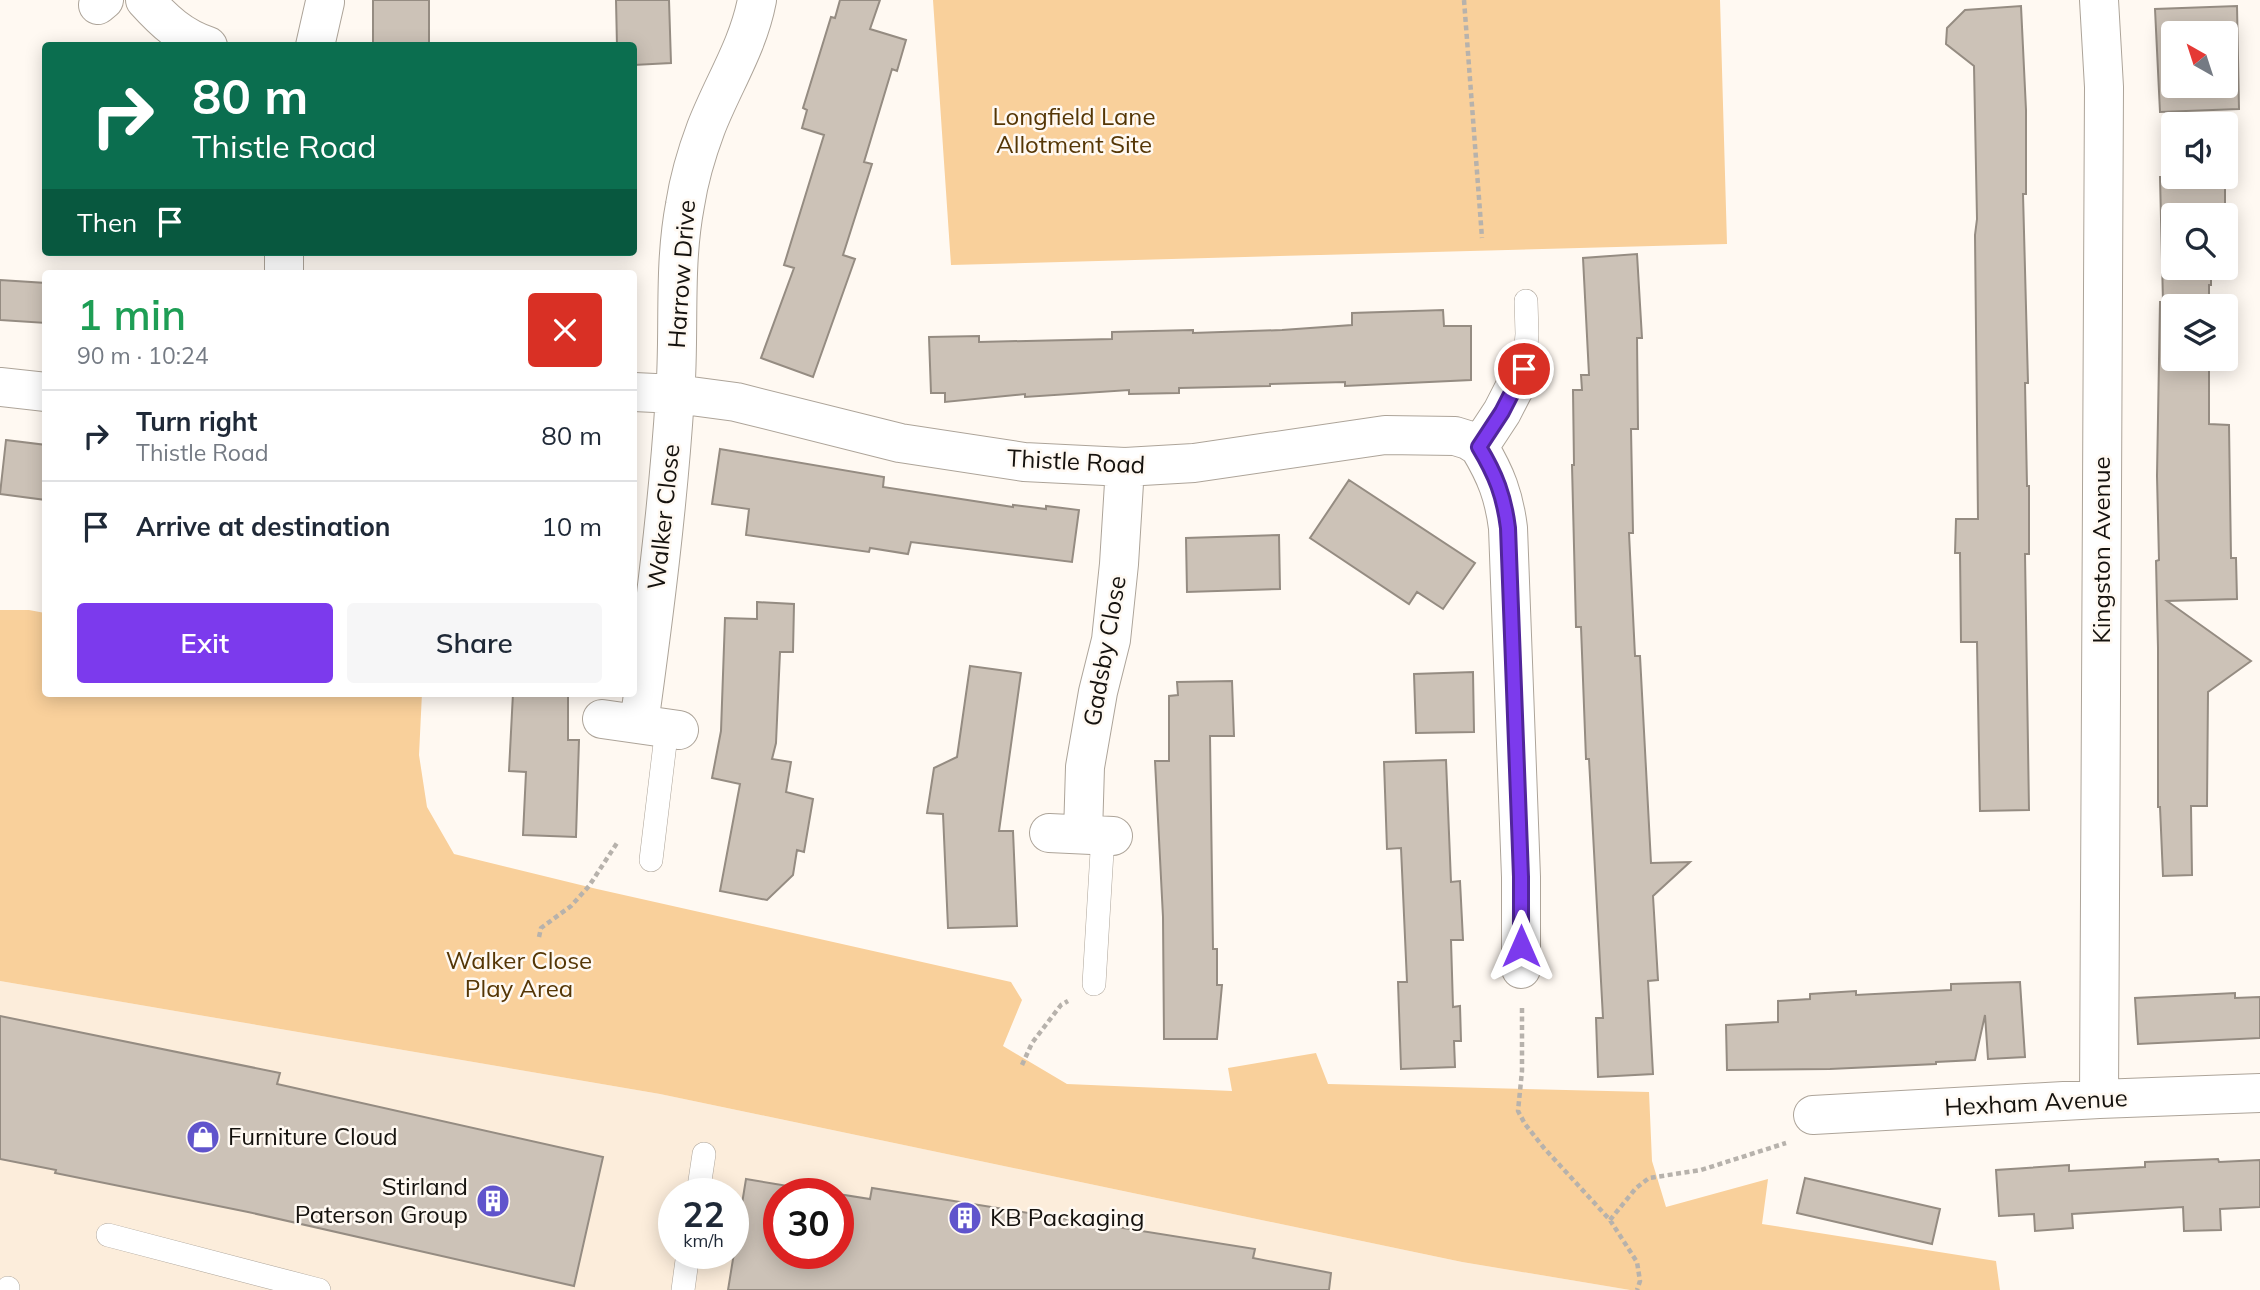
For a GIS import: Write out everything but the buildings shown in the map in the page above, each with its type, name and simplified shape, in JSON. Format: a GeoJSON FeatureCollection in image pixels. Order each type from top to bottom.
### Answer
{"type":"FeatureCollection","features":[{"type":"Feature","properties":{"kind":"street"},"geometry":{"type":"LineString","coordinates":[[145,0],[166,22],[188,39],[197,42]]}},
{"type":"Feature","properties":{"kind":"street","name":"Harrow Drive"},"geometry":{"type":"LineString","coordinates":[[676,394],[677,302],[685,205],[707,127],[742,54],[757,0]]}},
{"type":"Feature","properties":{"kind":"street","name":"Kingston Avenue"},"geometry":{"type":"LineString","coordinates":[[2099,0],[2104,87],[2099,1099]]}},
{"type":"Feature","properties":{"kind":"street"},"geometry":{"type":"LineString","coordinates":[[316,42],[325,1]]}},
{"type":"Feature","properties":{"kind":"street"},"geometry":{"type":"LineString","coordinates":[[1521,969],[1521,877],[1508,528],[1504,496],[1479,447],[1502,412],[1524,369]]}},
{"type":"Feature","properties":{"kind":"street"},"geometry":{"type":"LineString","coordinates":[[0,387],[42,392]]}},
{"type":"Feature","properties":{"kind":"street","name":"Thistle Road"},"geometry":{"type":"LineString","coordinates":[[637,392],[736,402],[900,443],[1024,462],[1125,467],[1194,463],[1385,435],[1455,436],[1479,447]]}},
{"type":"Feature","properties":{"kind":"street","name":"Walker Close"},"geometry":{"type":"LineString","coordinates":[[647,725],[676,394]]}},
{"type":"Feature","properties":{"kind":"street","name":"Gadsby Close"},"geometry":{"type":"LineString","coordinates":[[1087,835],[1085,767],[1098,692],[1111,640],[1125,467]]}},
{"type":"Feature","properties":{"kind":"street","name":"Hexham Avenue"},"geometry":{"type":"LineString","coordinates":[[1813,1115],[2260,1093]]}},
{"type":"Feature","properties":{"kind":"lane"},"geometry":{"type":"LineString","coordinates":[[1524,369],[1526,301]]}},
{"type":"Feature","properties":{"kind":"lane"},"geometry":{"type":"LineString","coordinates":[[647,725],[651,860]]}},
{"type":"Feature","properties":{"kind":"lane","name":"Gadsby Close"},"geometry":{"type":"LineString","coordinates":[[1087,835],[1094,984]]}},
{"type":"Feature","properties":{"kind":"lane"},"geometry":{"type":"LineString","coordinates":[[700,1178],[704,1154]]}},
{"type":"Feature","properties":{"kind":"lane"},"geometry":{"type":"LineString","coordinates":[[108,1235],[319,1290]]}},
{"type":"Feature","properties":{"kind":"lane"},"geometry":{"type":"LineString","coordinates":[[683,1290],[686,1269]]}},
{"type":"Feature","properties":{"kind":"path"},"geometry":{"type":"LineString","coordinates":[[1464,0],[1482,239]]}},
{"type":"Feature","properties":{"kind":"path"},"geometry":{"type":"LineString","coordinates":[[539,937],[541,928],[571,906],[589,886],[619,841]]}},
{"type":"Feature","properties":{"kind":"path"},"geometry":{"type":"LineString","coordinates":[[1521,969],[1522,1071],[1518,1111],[1537,1140],[1610,1220],[1637,1262],[1640,1281],[1637,1290]]}},
{"type":"Feature","properties":{"kind":"path"},"geometry":{"type":"LineString","coordinates":[[1023,1065],[1032,1043],[1061,1005],[1094,984]]}},
{"type":"Feature","properties":{"kind":"path"},"geometry":{"type":"LineString","coordinates":[[1610,1220],[1636,1188],[1649,1178],[1701,1170],[1803,1137],[1813,1115]]}},
{"type":"Feature","properties":{"kind":"shaded area"},"geometry":{"type":"Polygon","coordinates":[[[0,981],[660,1094],[1462,1262],[1630,1290],[0,1290],[0,981]]]}},
{"type":"Feature","properties":{"kind":"green space","name":"Longfield Lane Allotment Site"},"geometry":{"type":"Polygon","coordinates":[[[933,0],[1720,0],[1727,244],[951,265],[933,0]]]}},
{"type":"Feature","properties":{"kind":"green space","name":"Walker Close Play Area"},"geometry":{"type":"Polygon","coordinates":[[[0,610],[29,610],[42,612],[42,697],[422,697],[419,755],[427,807],[454,854],[1011,982],[1022,1000],[1003,1046],[1067,1084],[1232,1091],[1228,1068],[1316,1053],[1328,1084],[1649,1092],[1652,1161],[1666,1207],[1768,1179],[1762,1224],[1996,1261],[2000,1290],[1630,1290],[1462,1262],[660,1094],[0,981],[0,610]]]}},
{"type":"Feature","properties":{"kind":"place","name":"Furniture Cloud"},"geometry":{"type":"Point","coordinates":[203,1137]}},
{"type":"Feature","properties":{"kind":"place","name":"Stirland Paterson Group"},"geometry":{"type":"Point","coordinates":[493,1201]}},
{"type":"Feature","properties":{"kind":"place","name":"KB Packaging"},"geometry":{"type":"Point","coordinates":[965,1218]}},
{"type":"Feature","properties":{"kind":"route"},"geometry":{"type":"LineString","coordinates":[[1521,946],[1521,877],[1508,528],[1504,496],[1479,447],[1502,412],[1524,369]]}}]}
